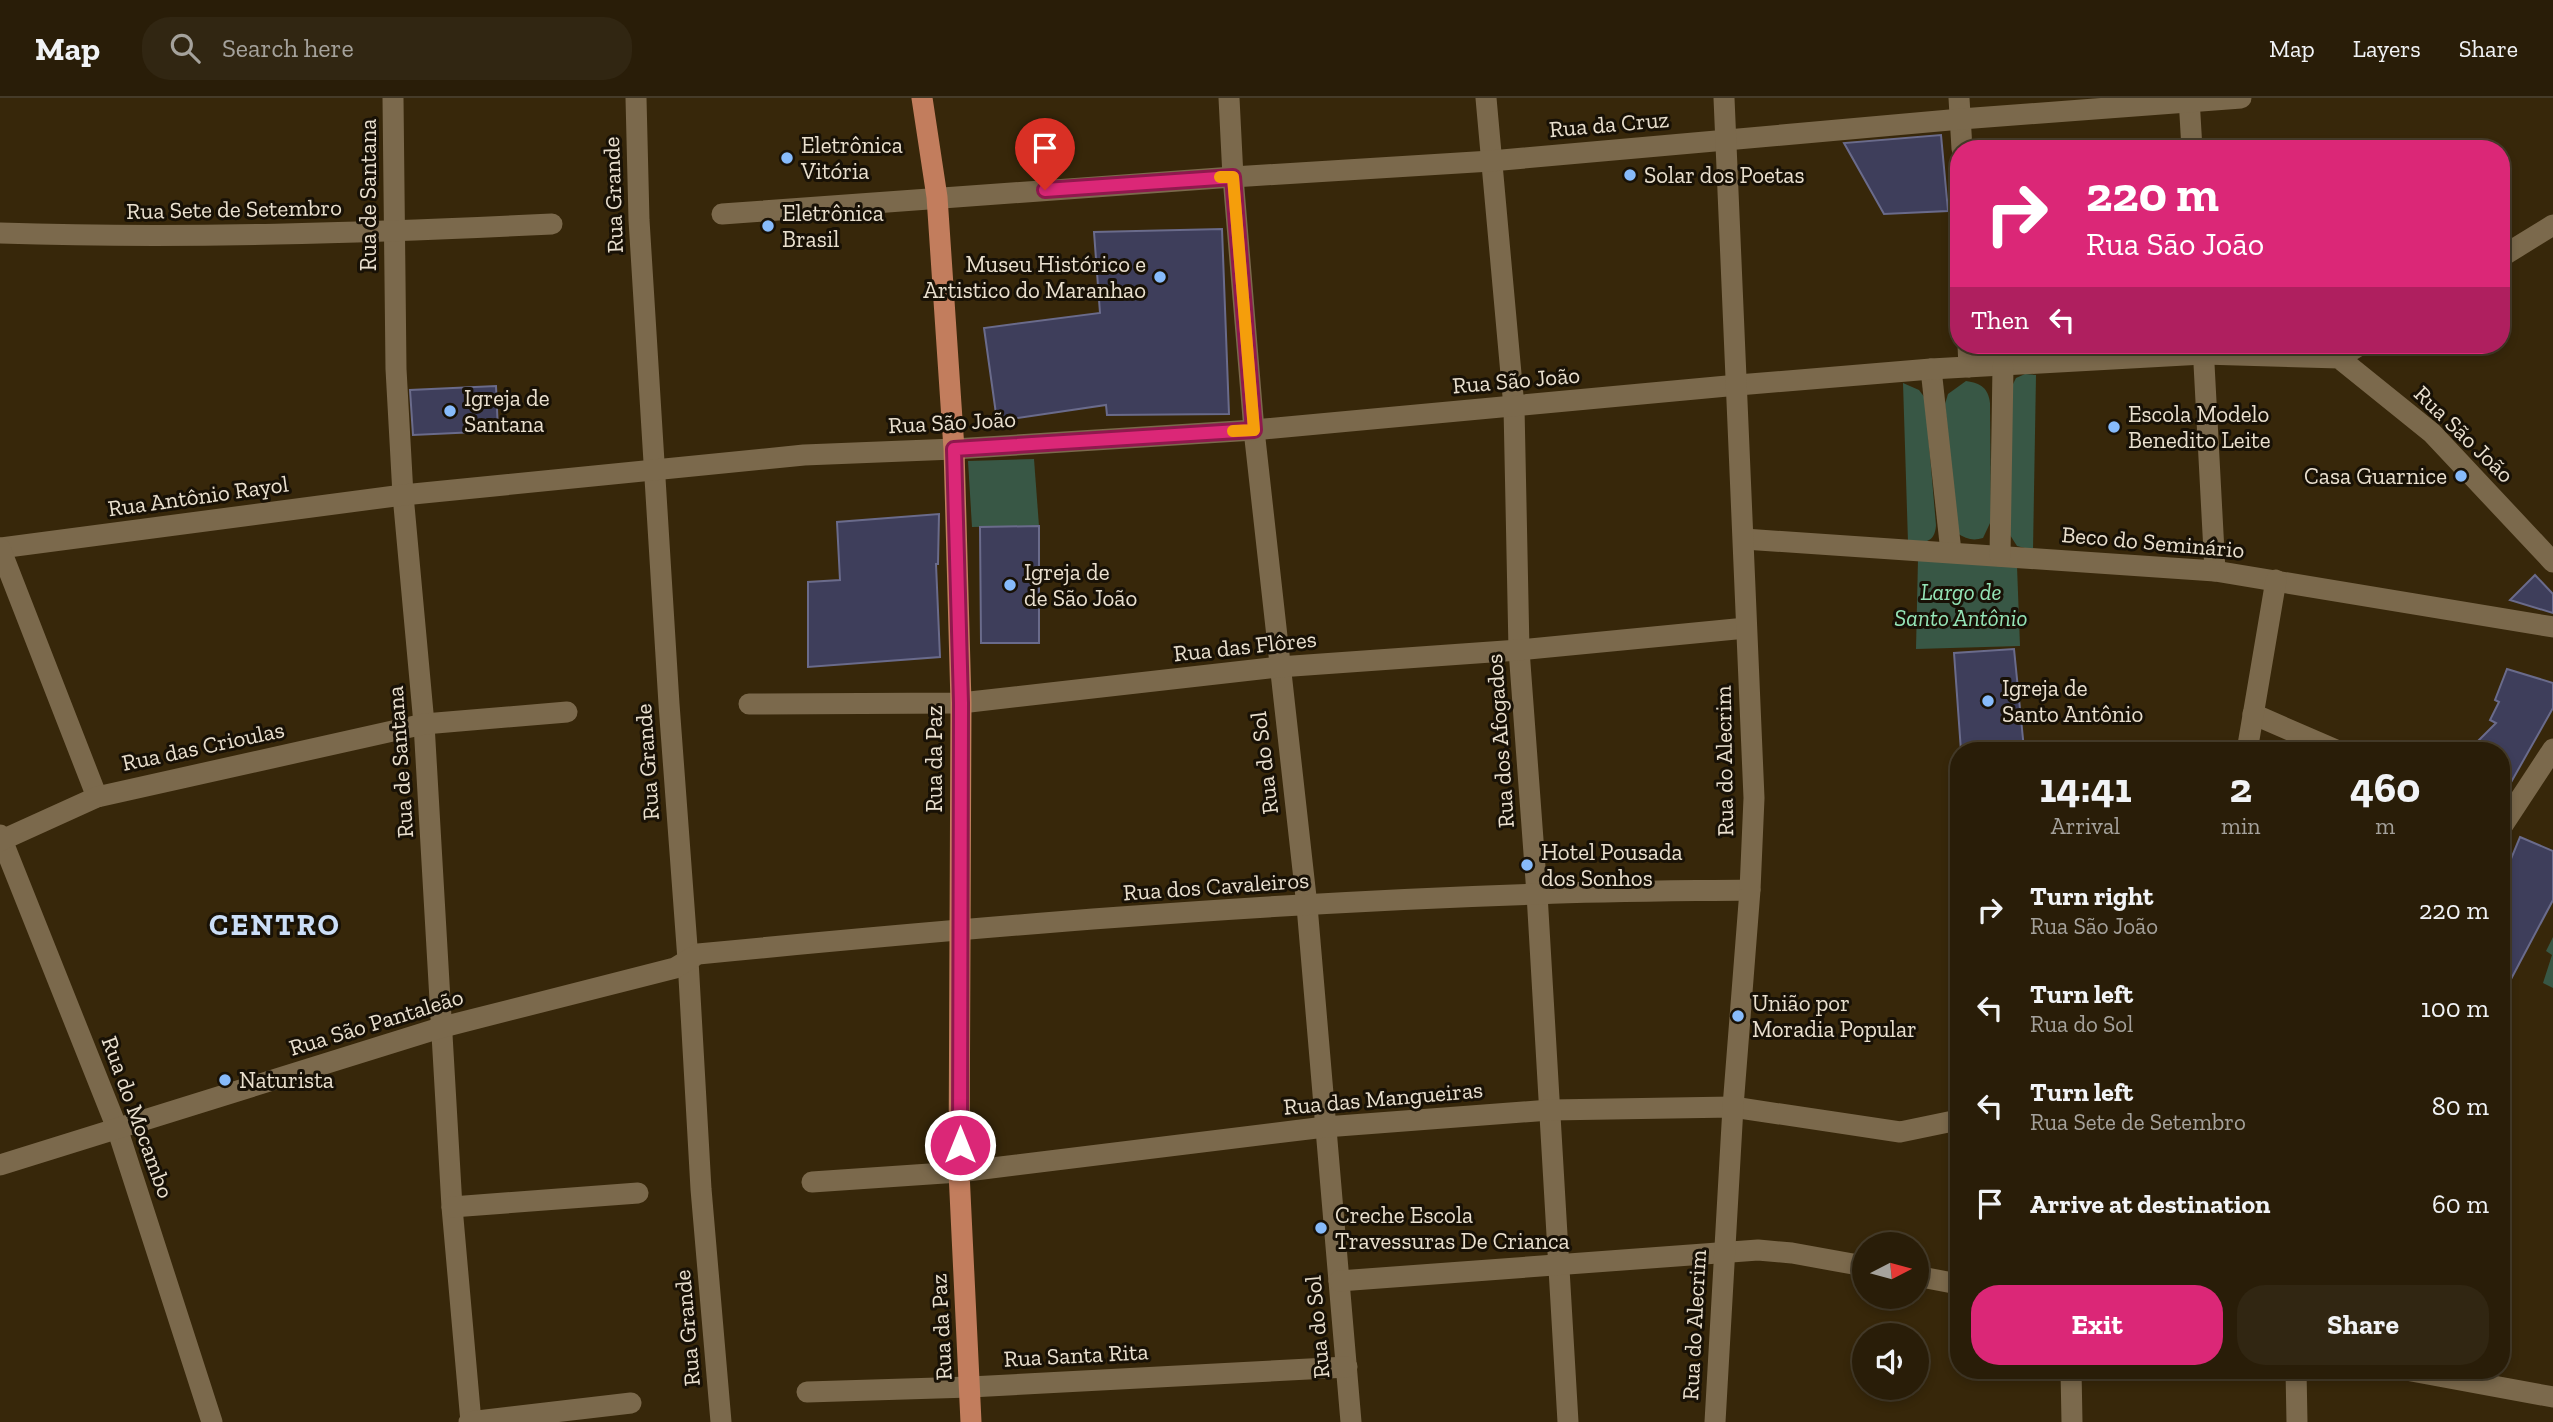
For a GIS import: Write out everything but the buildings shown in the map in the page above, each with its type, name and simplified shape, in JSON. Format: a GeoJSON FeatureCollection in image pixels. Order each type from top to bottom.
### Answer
{"type":"FeatureCollection","features":[{"type":"Feature","properties":{"kind":"main road","name":"Rua da Paz"},"geometry":{"type":"LineString","coordinates":[[922,98],[937,197],[954,449],[961,703],[960,1172],[971,1422]]}},
{"type":"Feature","properties":{"kind":"street","name":"Rua de Santana"},"geometry":{"type":"LineString","coordinates":[[393,98],[396,369],[403,495],[424,724],[452,1207],[471,1422]]}},
{"type":"Feature","properties":{"kind":"street","name":"Rua Grande"},"geometry":{"type":"LineString","coordinates":[[636,98],[639,220],[654,468],[701,1189],[721,1422]]}},
{"type":"Feature","properties":{"kind":"street","name":"Rua do Sol"},"geometry":{"type":"LineString","coordinates":[[1228,98],[1254,430],[1307,906],[1351,1422]]}},
{"type":"Feature","properties":{"kind":"street","name":"Rua dos Afogados"},"geometry":{"type":"LineString","coordinates":[[1486,98],[1514,407],[1519,650],[1537,894],[1568,1422]]}},
{"type":"Feature","properties":{"kind":"street","name":"Rua do Alecrim"},"geometry":{"type":"LineString","coordinates":[[1715,1422],[1732,1107],[1750,890],[1753,772],[1724,98]]}},
{"type":"Feature","properties":{"kind":"street","name":"Rua da Cruz"},"geometry":{"type":"LineString","coordinates":[[1233,177],[1491,161],[1727,141],[1960,109],[2241,98]]}},
{"type":"Feature","properties":{"kind":"street"},"geometry":{"type":"LineString","coordinates":[[2189,100],[2191,140]]}},
{"type":"Feature","properties":{"kind":"street"},"geometry":{"type":"LineString","coordinates":[[1960,109],[1962,140]]}},
{"type":"Feature","properties":{"kind":"street"},"geometry":{"type":"LineString","coordinates":[[722,214],[1233,177]]}},
{"type":"Feature","properties":{"kind":"street","name":"Rua Sete de Setembro"},"geometry":{"type":"LineString","coordinates":[[0,233],[116,237],[395,232],[552,224]]}},
{"type":"Feature","properties":{"kind":"street"},"geometry":{"type":"LineString","coordinates":[[2510,251],[2553,225]]}},
{"type":"Feature","properties":{"kind":"street"},"geometry":{"type":"LineString","coordinates":[[1968,354],[1969,367]]}},
{"type":"Feature","properties":{"kind":"street","name":"Rua São João"},"geometry":{"type":"LineString","coordinates":[[403,495],[804,455],[954,449],[1254,430],[1738,385],[2153,354]]}},
{"type":"Feature","properties":{"kind":"street"},"geometry":{"type":"LineString","coordinates":[[2203,354],[2215,571]]}},
{"type":"Feature","properties":{"kind":"street","name":"Rua São João"},"geometry":{"type":"LineString","coordinates":[[2271,354],[2339,358],[2432,433],[2553,562]]}},
{"type":"Feature","properties":{"kind":"street"},"geometry":{"type":"LineString","coordinates":[[2339,358],[2345,354]]}},
{"type":"Feature","properties":{"kind":"street"},"geometry":{"type":"LineString","coordinates":[[2000,556],[2003,366]]}},
{"type":"Feature","properties":{"kind":"street"},"geometry":{"type":"LineString","coordinates":[[1931,369],[1951,552]]}},
{"type":"Feature","properties":{"kind":"street","name":"Rua Antônio Rayol"},"geometry":{"type":"LineString","coordinates":[[0,548],[403,495]]}},
{"type":"Feature","properties":{"kind":"street","name":"Beco do Seminário"},"geometry":{"type":"LineString","coordinates":[[1744,539],[2215,571],[2553,627]]}},
{"type":"Feature","properties":{"kind":"street"},"geometry":{"type":"LineString","coordinates":[[0,548],[97,797]]}},
{"type":"Feature","properties":{"kind":"street"},"geometry":{"type":"LineString","coordinates":[[2248,742],[2276,580]]}},
{"type":"Feature","properties":{"kind":"street","name":"Rua das Flôres"},"geometry":{"type":"LineString","coordinates":[[749,704],[961,703],[1279,667],[1519,650],[1746,628]]}},
{"type":"Feature","properties":{"kind":"street"},"geometry":{"type":"LineString","coordinates":[[424,724],[567,712]]}},
{"type":"Feature","properties":{"kind":"street"},"geometry":{"type":"LineString","coordinates":[[2253,714],[2317,742]]}},
{"type":"Feature","properties":{"kind":"street","name":"Rua das Crioulas"},"geometry":{"type":"LineString","coordinates":[[1,839],[97,797],[424,724]]}},
{"type":"Feature","properties":{"kind":"street"},"geometry":{"type":"LineString","coordinates":[[2510,811],[2553,748]]}},
{"type":"Feature","properties":{"kind":"street","name":"Rua do Mocambo"},"geometry":{"type":"LineString","coordinates":[[1,839],[117,1128],[212,1422]]}},
{"type":"Feature","properties":{"kind":"street","name":"Rua dos Cavaleiros"},"geometry":{"type":"LineString","coordinates":[[688,960],[698,954],[961,929],[1307,906],[1537,894],[1750,890]]}},
{"type":"Feature","properties":{"kind":"street","name":"Rua São Pantaleão"},"geometry":{"type":"LineString","coordinates":[[0,1165],[443,1027],[675,968],[688,960]]}},
{"type":"Feature","properties":{"kind":"street","name":"Rua das Mangueiras"},"geometry":{"type":"LineString","coordinates":[[812,1182],[960,1172],[1325,1127],[1550,1110],[1732,1107],[1900,1132],[1950,1122]]}},
{"type":"Feature","properties":{"kind":"street"},"geometry":{"type":"LineString","coordinates":[[452,1207],[638,1194]]}},
{"type":"Feature","properties":{"kind":"street"},"geometry":{"type":"LineString","coordinates":[[1339,1281],[1725,1251],[1792,1253],[1852,1264]]}},
{"type":"Feature","properties":{"kind":"street"},"geometry":{"type":"LineString","coordinates":[[1929,1278],[1950,1282]]}},
{"type":"Feature","properties":{"kind":"street","name":"Rua Santa Rita"},"geometry":{"type":"LineString","coordinates":[[807,1392],[970,1387],[1347,1367]]}},
{"type":"Feature","properties":{"kind":"street"},"geometry":{"type":"LineString","coordinates":[[2071,1379],[2071,1422]]}},
{"type":"Feature","properties":{"kind":"street"},"geometry":{"type":"LineString","coordinates":[[2296,1379],[2297,1422]]}},
{"type":"Feature","properties":{"kind":"street"},"geometry":{"type":"LineString","coordinates":[[2455,1379],[2553,1397]]}},
{"type":"Feature","properties":{"kind":"street"},"geometry":{"type":"LineString","coordinates":[[471,1422],[631,1403]]}},
{"type":"Feature","properties":{"kind":"green space"},"geometry":{"type":"Polygon","coordinates":[[[2025,374],[2036,375],[2033,550],[2017,546],[2010,535],[2011,388],[2016,378],[2025,374]]]}},
{"type":"Feature","properties":{"kind":"green space"},"geometry":{"type":"Polygon","coordinates":[[[1966,381],[1983,387],[1990,403],[1991,521],[1983,538],[1976,539],[1957,533],[1945,404],[1948,394],[1966,381]]]}},
{"type":"Feature","properties":{"kind":"green space"},"geometry":{"type":"Polygon","coordinates":[[[1903,383],[1919,390],[1925,398],[1936,525],[1931,539],[1923,542],[1908,542],[1903,383]]]}},
{"type":"Feature","properties":{"kind":"green space"},"geometry":{"type":"Polygon","coordinates":[[[1034,459],[1039,526],[972,527],[968,461],[1034,459]]]}},
{"type":"Feature","properties":{"kind":"green space","name":"Largo de Santo Antônio"},"geometry":{"type":"Polygon","coordinates":[[[1918,559],[2017,566],[2020,646],[1916,649],[1918,559]]]}},
{"type":"Feature","properties":{"kind":"green space"},"geometry":{"type":"Polygon","coordinates":[[[2553,937],[2553,988],[2543,983],[2552,955],[2546,951],[2553,937]]]}},
{"type":"Feature","properties":{"kind":"slow traffic"},"geometry":{"type":"LineString","coordinates":[[1220,177],[1233,177],[1254,430],[1233,431]]}},
{"type":"Feature","properties":{"kind":"place","name":"Eletrônica Vitória"},"geometry":{"type":"Point","coordinates":[787,158]}},
{"type":"Feature","properties":{"kind":"place","name":"Solar dos Poetas"},"geometry":{"type":"Point","coordinates":[1630,175]}},
{"type":"Feature","properties":{"kind":"place","name":"Eletrônica Brasil"},"geometry":{"type":"Point","coordinates":[768,226]}},
{"type":"Feature","properties":{"kind":"place","name":"Museu Histórico e Artistico do Maranhao"},"geometry":{"type":"Point","coordinates":[1160,277]}},
{"type":"Feature","properties":{"kind":"place","name":"Igreja de Santana"},"geometry":{"type":"Point","coordinates":[450,411]}},
{"type":"Feature","properties":{"kind":"place","name":"Escola Modelo Benedito Leite"},"geometry":{"type":"Point","coordinates":[2114,427]}},
{"type":"Feature","properties":{"kind":"place","name":"Casa Guarnice"},"geometry":{"type":"Point","coordinates":[2461,476]}},
{"type":"Feature","properties":{"kind":"place","name":"Igreja de de São João"},"geometry":{"type":"Point","coordinates":[1010,585]}},
{"type":"Feature","properties":{"kind":"place","name":"Igreja de Santo Antônio"},"geometry":{"type":"Point","coordinates":[1988,701]}},
{"type":"Feature","properties":{"kind":"place","name":"Hotel Pousada dos Sonhos"},"geometry":{"type":"Point","coordinates":[1527,865]}},
{"type":"Feature","properties":{"kind":"place","name":"União por Moradia Popular"},"geometry":{"type":"Point","coordinates":[1738,1016]}},
{"type":"Feature","properties":{"kind":"place","name":"Naturista"},"geometry":{"type":"Point","coordinates":[225,1080]}},
{"type":"Feature","properties":{"kind":"place","name":"Creche Escola Travessuras De Crianca"},"geometry":{"type":"Point","coordinates":[1321,1228]}},
{"type":"Feature","properties":{"kind":"district","name":"CENTRO"},"geometry":{"type":"Point","coordinates":[275,925]}},
{"type":"Feature","properties":{"kind":"route"},"geometry":{"type":"LineString","coordinates":[[960,1145],[961,703],[954,449],[1254,430],[1233,177],[1045,190]]}}]}
